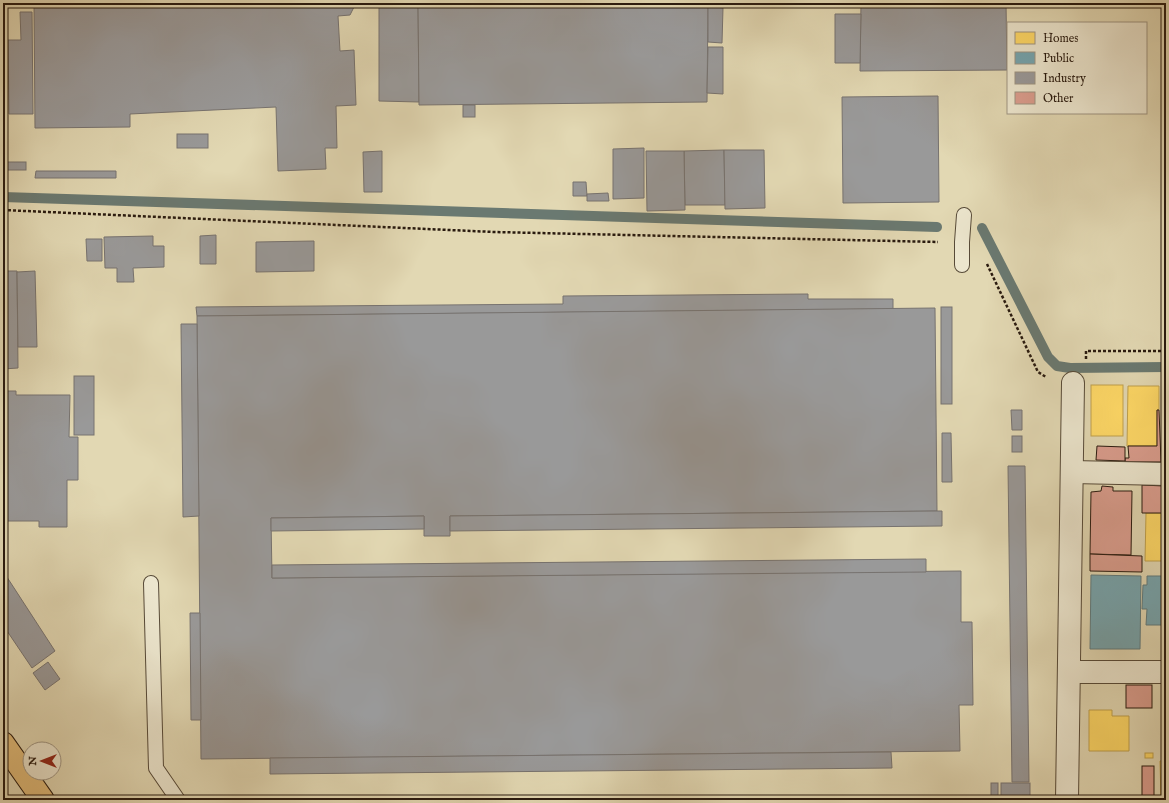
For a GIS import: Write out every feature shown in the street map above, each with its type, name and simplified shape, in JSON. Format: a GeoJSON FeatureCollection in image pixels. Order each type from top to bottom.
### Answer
{"type":"FeatureCollection","features":[{"type":"Feature","properties":{"kind":"highway"},"geometry":{"type":"LineString","coordinates":[[3,743],[43,800]]}},
{"type":"Feature","properties":{"kind":"street"},"geometry":{"type":"LineString","coordinates":[[1067,800],[1073,383]]}},
{"type":"Feature","properties":{"kind":"street"},"geometry":{"type":"LineString","coordinates":[[1072,472],[1166,474]]}},
{"type":"Feature","properties":{"kind":"street"},"geometry":{"type":"LineString","coordinates":[[1069,672],[1166,672]]}},
{"type":"Feature","properties":{"kind":"lane"},"geometry":{"type":"LineString","coordinates":[[962,264],[964,216]]}},
{"type":"Feature","properties":{"kind":"lane"},"geometry":{"type":"LineString","coordinates":[[151,583],[156,768],[178,800]]}},
{"type":"Feature","properties":{"kind":"path"},"geometry":{"type":"LineString","coordinates":[[3,210],[494,232],[977,242],[1038,372],[1056,383],[1073,383]]}},
{"type":"Feature","properties":{"kind":"path"},"geometry":{"type":"LineString","coordinates":[[1086,359],[1086,351],[1166,350]]}},
{"type":"Feature","properties":{"kind":"building: Homes"},"geometry":{"type":"Polygon","coordinates":[[[1164,381],[1166,381],[1166,438],[1162,438],[1162,388],[1164,388],[1164,381]]]}},
{"type":"Feature","properties":{"kind":"building: Homes"},"geometry":{"type":"Polygon","coordinates":[[[1091,385],[1123,385],[1123,436],[1091,436],[1091,385]]]}},
{"type":"Feature","properties":{"kind":"building: Homes"},"geometry":{"type":"Polygon","coordinates":[[[1128,386],[1159,386],[1157,446],[1127,446],[1128,386]]]}},
{"type":"Feature","properties":{"kind":"building: Homes"},"geometry":{"type":"Polygon","coordinates":[[[1146,513],[1166,513],[1166,561],[1145,561],[1146,513]]]}},
{"type":"Feature","properties":{"kind":"building: Homes"},"geometry":{"type":"Polygon","coordinates":[[[1089,710],[1112,710],[1112,716],[1129,716],[1129,751],[1089,751],[1089,710]]]}},
{"type":"Feature","properties":{"kind":"building: Homes"},"geometry":{"type":"Polygon","coordinates":[[[1162,710],[1166,710],[1166,755],[1163,755],[1162,710]]]}},
{"type":"Feature","properties":{"kind":"building: Homes"},"geometry":{"type":"Polygon","coordinates":[[[1145,753],[1153,753],[1153,758],[1145,758],[1145,753]]]}},
{"type":"Feature","properties":{"kind":"building: Homes"},"geometry":{"type":"Polygon","coordinates":[[[1160,761],[1166,761],[1166,800],[1161,800],[1160,761]]]}},
{"type":"Feature","properties":{"kind":"building: Public"},"geometry":{"type":"Polygon","coordinates":[[[1091,575],[1141,576],[1140,649],[1090,649],[1091,575]]]}},
{"type":"Feature","properties":{"kind":"building: Public"},"geometry":{"type":"Polygon","coordinates":[[[1147,576],[1166,576],[1166,625],[1146,625],[1147,609],[1142,609],[1143,585],[1147,585],[1147,576]]]}},
{"type":"Feature","properties":{"kind":"building: Industry"},"geometry":{"type":"Polygon","coordinates":[[[34,3],[356,3],[350,15],[338,16],[340,51],[354,50],[356,105],[336,106],[337,148],[325,148],[326,169],[278,171],[276,107],[130,114],[130,127],[35,128],[34,3]]]}},
{"type":"Feature","properties":{"kind":"building: Industry"},"geometry":{"type":"Polygon","coordinates":[[[379,3],[418,3],[419,102],[379,101],[379,3]]]}},
{"type":"Feature","properties":{"kind":"building: Industry"},"geometry":{"type":"Polygon","coordinates":[[[418,3],[708,3],[707,102],[419,105],[418,3]]]}},
{"type":"Feature","properties":{"kind":"building: Industry"},"geometry":{"type":"Polygon","coordinates":[[[861,3],[1006,3],[1007,70],[860,71],[861,3]]]}},
{"type":"Feature","properties":{"kind":"building: Industry"},"geometry":{"type":"Polygon","coordinates":[[[708,6],[723,8],[722,43],[708,42],[708,6]]]}},
{"type":"Feature","properties":{"kind":"building: Industry"},"geometry":{"type":"Polygon","coordinates":[[[20,12],[32,12],[33,114],[9,114],[8,40],[21,40],[20,12]]]}},
{"type":"Feature","properties":{"kind":"building: Industry"},"geometry":{"type":"Polygon","coordinates":[[[835,14],[861,14],[860,63],[835,63],[835,14]]]}},
{"type":"Feature","properties":{"kind":"building: Industry"},"geometry":{"type":"Polygon","coordinates":[[[708,47],[723,47],[723,94],[707,93],[708,47]]]}},
{"type":"Feature","properties":{"kind":"building: Industry"},"geometry":{"type":"Polygon","coordinates":[[[938,96],[939,202],[843,203],[842,97],[938,96]]]}},
{"type":"Feature","properties":{"kind":"building: Industry"},"geometry":{"type":"Polygon","coordinates":[[[463,105],[475,105],[475,117],[463,117],[463,105]]]}},
{"type":"Feature","properties":{"kind":"building: Industry"},"geometry":{"type":"Polygon","coordinates":[[[177,134],[208,134],[208,148],[177,148],[177,134]]]}},
{"type":"Feature","properties":{"kind":"building: Industry"},"geometry":{"type":"Polygon","coordinates":[[[644,148],[644,198],[613,199],[613,149],[644,148]]]}},
{"type":"Feature","properties":{"kind":"building: Industry"},"geometry":{"type":"Polygon","coordinates":[[[724,150],[725,205],[685,205],[684,151],[724,150]]]}},
{"type":"Feature","properties":{"kind":"building: Industry"},"geometry":{"type":"Polygon","coordinates":[[[724,150],[764,150],[765,208],[725,209],[724,150]]]}},
{"type":"Feature","properties":{"kind":"building: Industry"},"geometry":{"type":"Polygon","coordinates":[[[382,151],[382,192],[364,192],[363,152],[382,151]]]}},
{"type":"Feature","properties":{"kind":"building: Industry"},"geometry":{"type":"Polygon","coordinates":[[[646,151],[684,151],[685,210],[647,211],[646,151]]]}},
{"type":"Feature","properties":{"kind":"building: Industry"},"geometry":{"type":"Polygon","coordinates":[[[3,162],[26,162],[26,170],[3,170],[3,162]]]}},
{"type":"Feature","properties":{"kind":"building: Industry"},"geometry":{"type":"Polygon","coordinates":[[[36,171],[116,171],[116,178],[35,178],[36,171]]]}},
{"type":"Feature","properties":{"kind":"building: Industry"},"geometry":{"type":"Polygon","coordinates":[[[573,182],[586,182],[587,196],[573,196],[573,182]]]}},
{"type":"Feature","properties":{"kind":"building: Industry"},"geometry":{"type":"Polygon","coordinates":[[[608,193],[609,201],[587,201],[587,194],[608,193]]]}},
{"type":"Feature","properties":{"kind":"building: Industry"},"geometry":{"type":"Polygon","coordinates":[[[216,235],[216,264],[200,264],[200,236],[216,235]]]}},
{"type":"Feature","properties":{"kind":"building: Industry"},"geometry":{"type":"Polygon","coordinates":[[[153,236],[153,246],[164,246],[164,267],[133,268],[134,282],[117,282],[117,268],[105,268],[104,237],[153,236]]]}},
{"type":"Feature","properties":{"kind":"building: Industry"},"geometry":{"type":"Polygon","coordinates":[[[86,239],[102,239],[102,261],[87,261],[86,239]]]}},
{"type":"Feature","properties":{"kind":"building: Industry"},"geometry":{"type":"Polygon","coordinates":[[[314,241],[314,271],[256,272],[256,242],[314,241]]]}},
{"type":"Feature","properties":{"kind":"building: Industry"},"geometry":{"type":"Polygon","coordinates":[[[3,271],[17,271],[18,368],[3,369],[3,271]]]}},
{"type":"Feature","properties":{"kind":"building: Industry"},"geometry":{"type":"Polygon","coordinates":[[[35,271],[37,347],[18,347],[17,272],[35,271]]]}},
{"type":"Feature","properties":{"kind":"building: Industry"},"geometry":{"type":"Polygon","coordinates":[[[808,294],[808,299],[893,299],[893,309],[197,316],[196,307],[563,304],[563,296],[808,294]]]}},
{"type":"Feature","properties":{"kind":"building: Industry"},"geometry":{"type":"Polygon","coordinates":[[[941,307],[952,307],[952,404],[941,404],[941,307]]]}},
{"type":"Feature","properties":{"kind":"building: Industry"},"geometry":{"type":"Polygon","coordinates":[[[935,308],[937,511],[450,516],[450,536],[424,536],[424,516],[271,518],[272,578],[961,571],[961,622],[972,622],[973,705],[959,705],[960,751],[201,759],[197,316],[935,308]]]}},
{"type":"Feature","properties":{"kind":"building: Industry"},"geometry":{"type":"Polygon","coordinates":[[[181,324],[197,324],[199,516],[183,517],[181,324]]]}},
{"type":"Feature","properties":{"kind":"building: Industry"},"geometry":{"type":"Polygon","coordinates":[[[74,376],[94,376],[94,435],[74,435],[74,376]]]}},
{"type":"Feature","properties":{"kind":"building: Industry"},"geometry":{"type":"Polygon","coordinates":[[[3,391],[16,391],[16,395],[70,395],[69,437],[78,437],[78,480],[67,480],[67,527],[39,527],[39,521],[3,521],[3,391]]]}},
{"type":"Feature","properties":{"kind":"building: Industry"},"geometry":{"type":"Polygon","coordinates":[[[1011,410],[1022,410],[1022,430],[1012,430],[1011,410]]]}},
{"type":"Feature","properties":{"kind":"building: Industry"},"geometry":{"type":"Polygon","coordinates":[[[942,433],[951,433],[952,482],[942,482],[942,433]]]}},
{"type":"Feature","properties":{"kind":"building: Industry"},"geometry":{"type":"Polygon","coordinates":[[[1012,436],[1022,436],[1022,452],[1012,452],[1012,436]]]}},
{"type":"Feature","properties":{"kind":"building: Industry"},"geometry":{"type":"Polygon","coordinates":[[[1008,466],[1025,466],[1029,782],[1012,782],[1008,466]]]}},
{"type":"Feature","properties":{"kind":"building: Industry"},"geometry":{"type":"Polygon","coordinates":[[[942,511],[942,526],[450,531],[450,516],[942,511]]]}},
{"type":"Feature","properties":{"kind":"building: Industry"},"geometry":{"type":"Polygon","coordinates":[[[424,516],[424,529],[271,531],[271,518],[424,516]]]}},
{"type":"Feature","properties":{"kind":"building: Industry"},"geometry":{"type":"Polygon","coordinates":[[[926,559],[926,572],[272,578],[272,565],[926,559]]]}},
{"type":"Feature","properties":{"kind":"building: Industry"},"geometry":{"type":"Polygon","coordinates":[[[3,571],[55,651],[32,668],[3,625],[3,571]]]}},
{"type":"Feature","properties":{"kind":"building: Industry"},"geometry":{"type":"Polygon","coordinates":[[[190,613],[200,613],[201,720],[191,720],[190,613]]]}},
{"type":"Feature","properties":{"kind":"building: Industry"},"geometry":{"type":"Polygon","coordinates":[[[48,662],[60,679],[45,690],[33,673],[48,662]]]}},
{"type":"Feature","properties":{"kind":"building: Industry"},"geometry":{"type":"Polygon","coordinates":[[[891,752],[892,768],[270,774],[270,758],[891,752]]]}},
{"type":"Feature","properties":{"kind":"building: Industry"},"geometry":{"type":"Polygon","coordinates":[[[991,783],[998,783],[998,800],[991,800],[991,783]]]}},
{"type":"Feature","properties":{"kind":"building: Industry"},"geometry":{"type":"Polygon","coordinates":[[[1001,783],[1030,783],[1030,800],[1001,800],[1001,783]]]}},
{"type":"Feature","properties":{"kind":"building: Other"},"geometry":{"type":"Polygon","coordinates":[[[1157,410],[1159,410],[1161,462],[1125,462],[1125,458],[1129,458],[1128,446],[1157,446],[1157,410]]]}},
{"type":"Feature","properties":{"kind":"building: Other"},"geometry":{"type":"Polygon","coordinates":[[[1097,446],[1125,447],[1125,461],[1096,460],[1097,446]]]}},
{"type":"Feature","properties":{"kind":"building: Other"},"geometry":{"type":"Polygon","coordinates":[[[1142,485],[1164,486],[1163,513],[1142,513],[1142,485]]]}},
{"type":"Feature","properties":{"kind":"building: Other"},"geometry":{"type":"Polygon","coordinates":[[[1102,486],[1113,487],[1113,491],[1132,491],[1131,555],[1090,554],[1091,492],[1101,491],[1102,486]]]}},
{"type":"Feature","properties":{"kind":"building: Other"},"geometry":{"type":"Polygon","coordinates":[[[1090,554],[1142,556],[1142,572],[1090,571],[1090,554]]]}},
{"type":"Feature","properties":{"kind":"building: Other"},"geometry":{"type":"Polygon","coordinates":[[[1126,685],[1152,685],[1152,708],[1126,708],[1126,685]]]}},
{"type":"Feature","properties":{"kind":"building: Other"},"geometry":{"type":"Polygon","coordinates":[[[1142,766],[1154,766],[1154,800],[1142,800],[1142,766]]]}},
{"type":"Feature","properties":{"kind":"waterway"},"geometry":{"type":"LineString","coordinates":[[3,197],[937,227]]}},
{"type":"Feature","properties":{"kind":"waterway"},"geometry":{"type":"LineString","coordinates":[[982,228],[1048,357],[1057,366],[1070,368],[1166,367]]}}]}
